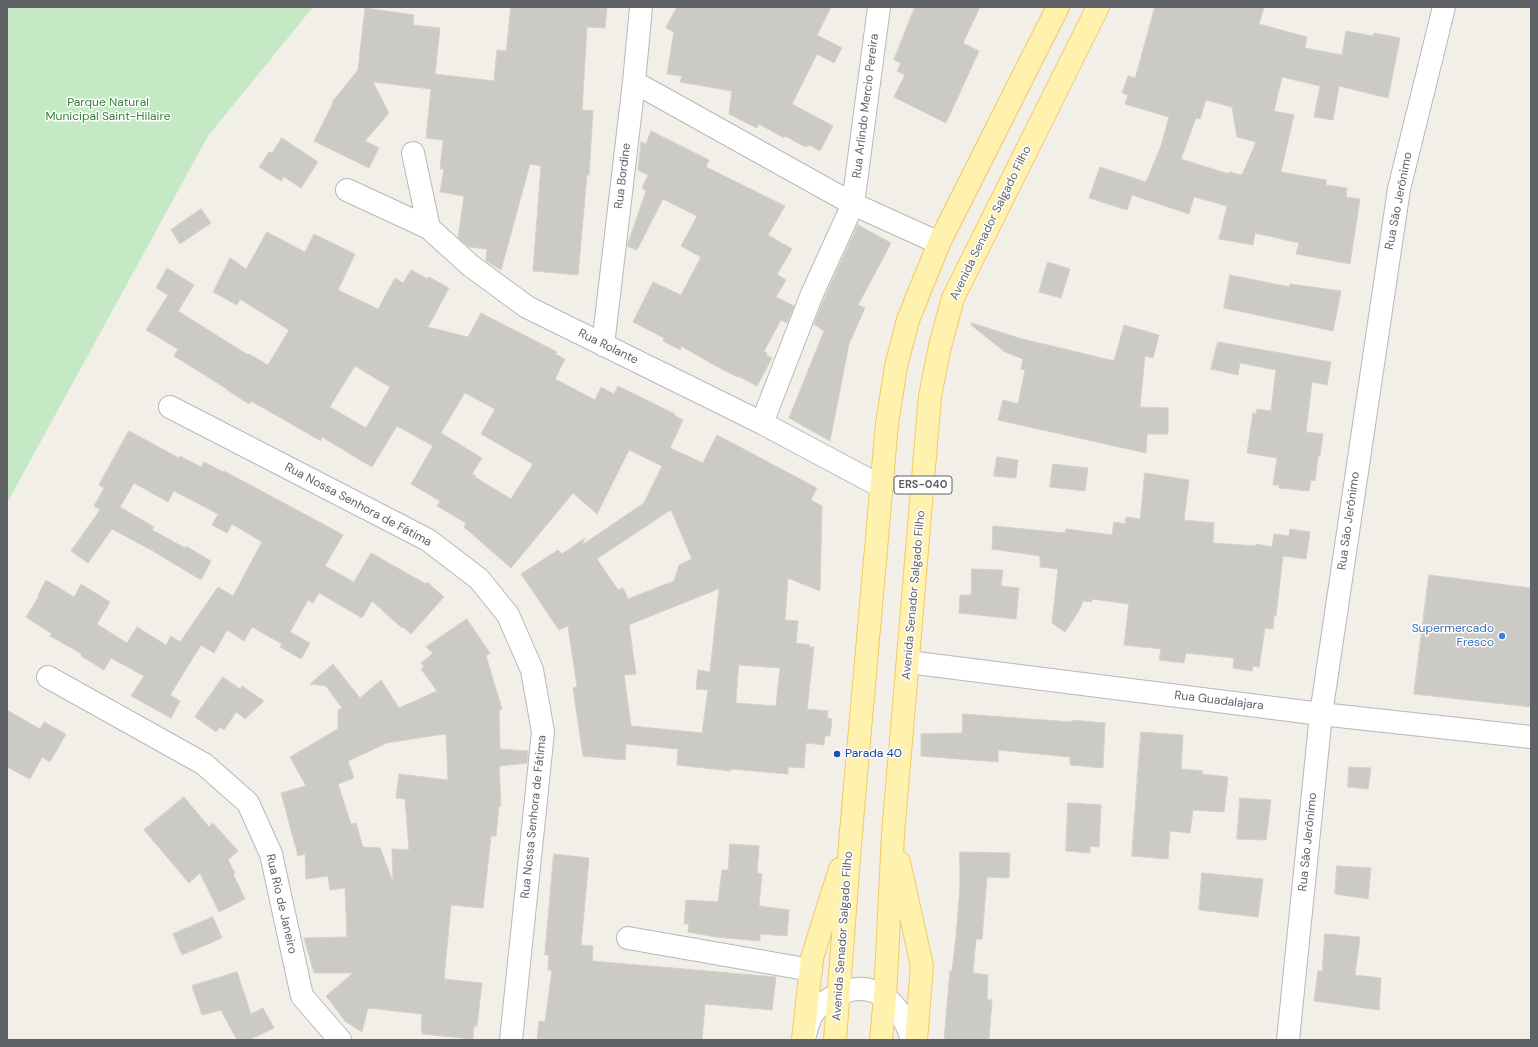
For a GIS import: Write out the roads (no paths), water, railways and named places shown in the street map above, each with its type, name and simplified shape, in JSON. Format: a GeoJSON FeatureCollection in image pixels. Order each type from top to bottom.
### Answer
{"type":"FeatureCollection","features":[{"type":"Feature","properties":{"kind":"main road","name":"Avenida Senador Salgado Filho"},"geometry":{"type":"LineString","coordinates":[[835,1040],[851,832],[887,424],[896,366],[908,320],[939,243],[1058,7]]}},
{"type":"Feature","properties":{"kind":"main road","name":"Avenida Senador Salgado Filho"},"geometry":{"type":"LineString","coordinates":[[881,1040],[885,998],[893,835],[930,396],[940,346],[953,298],[1098,7]]}},
{"type":"Feature","properties":{"kind":"main road","name":"Avenida Senador Salgado Filho"},"geometry":{"type":"LineString","coordinates":[[803,1040],[812,958],[851,832]]}},
{"type":"Feature","properties":{"kind":"main road","name":"Avenida Senador Salgado Filho"},"geometry":{"type":"LineString","coordinates":[[893,835],[922,966],[916,1040]]}},
{"type":"Feature","properties":{"kind":"street","name":"Rua Bordine"},"geometry":{"type":"LineString","coordinates":[[603,345],[634,82],[640,7]]}},
{"type":"Feature","properties":{"kind":"street","name":"Rua Arlindo Mercio Pereira"},"geometry":{"type":"LineString","coordinates":[[762,423],[812,294],[853,204],[879,7]]}},
{"type":"Feature","properties":{"kind":"street","name":"Rua São Jerônimo"},"geometry":{"type":"LineString","coordinates":[[1288,1040],[1321,714],[1399,189],[1444,7]]}},
{"type":"Feature","properties":{"kind":"street"},"geometry":{"type":"LineString","coordinates":[[634,82],[853,204],[939,243]]}},
{"type":"Feature","properties":{"kind":"street"},"geometry":{"type":"LineString","coordinates":[[413,153],[429,228]]}},
{"type":"Feature","properties":{"kind":"street","name":"Rua Rolante"},"geometry":{"type":"LineString","coordinates":[[347,190],[429,228],[471,266],[527,307],[762,423],[882,487]]}},
{"type":"Feature","properties":{"kind":"street","name":"Rua Nossa Senhora de Fátima"},"geometry":{"type":"LineString","coordinates":[[170,407],[428,540],[479,579],[508,615],[532,670],[543,732],[511,1040]]}},
{"type":"Feature","properties":{"kind":"street","name":"Rua Guadalajara"},"geometry":{"type":"LineString","coordinates":[[908,662],[1321,714],[1531,736]]}},
{"type":"Feature","properties":{"kind":"street","name":"Rua Rio de Janeiro"},"geometry":{"type":"LineString","coordinates":[[48,677],[204,764],[248,803],[271,854],[302,996],[340,1040]]}},
{"type":"Feature","properties":{"kind":"street"},"geometry":{"type":"LineString","coordinates":[[628,938],[811,970]]}},
{"type":"Feature","properties":{"kind":"street"},"geometry":{"type":"LineString","coordinates":[[803,1040],[813,1013],[826,1000],[850,990],[863,988],[885,998],[899,1010],[908,1027],[912,1040]]}},
{"type":"Feature","properties":{"kind":"place","name":"Supermercado Fresco"},"geometry":{"type":"Point","coordinates":[1502,636]}},
{"type":"Feature","properties":{"kind":"place","name":"Parada 40"},"geometry":{"type":"Point","coordinates":[837,754]}},
{"type":"Feature","properties":{"kind":"park label","name":"Parque Natural Municipal Saint-Hilaire"},"geometry":{"type":"Point","coordinates":[108,110]}}]}
